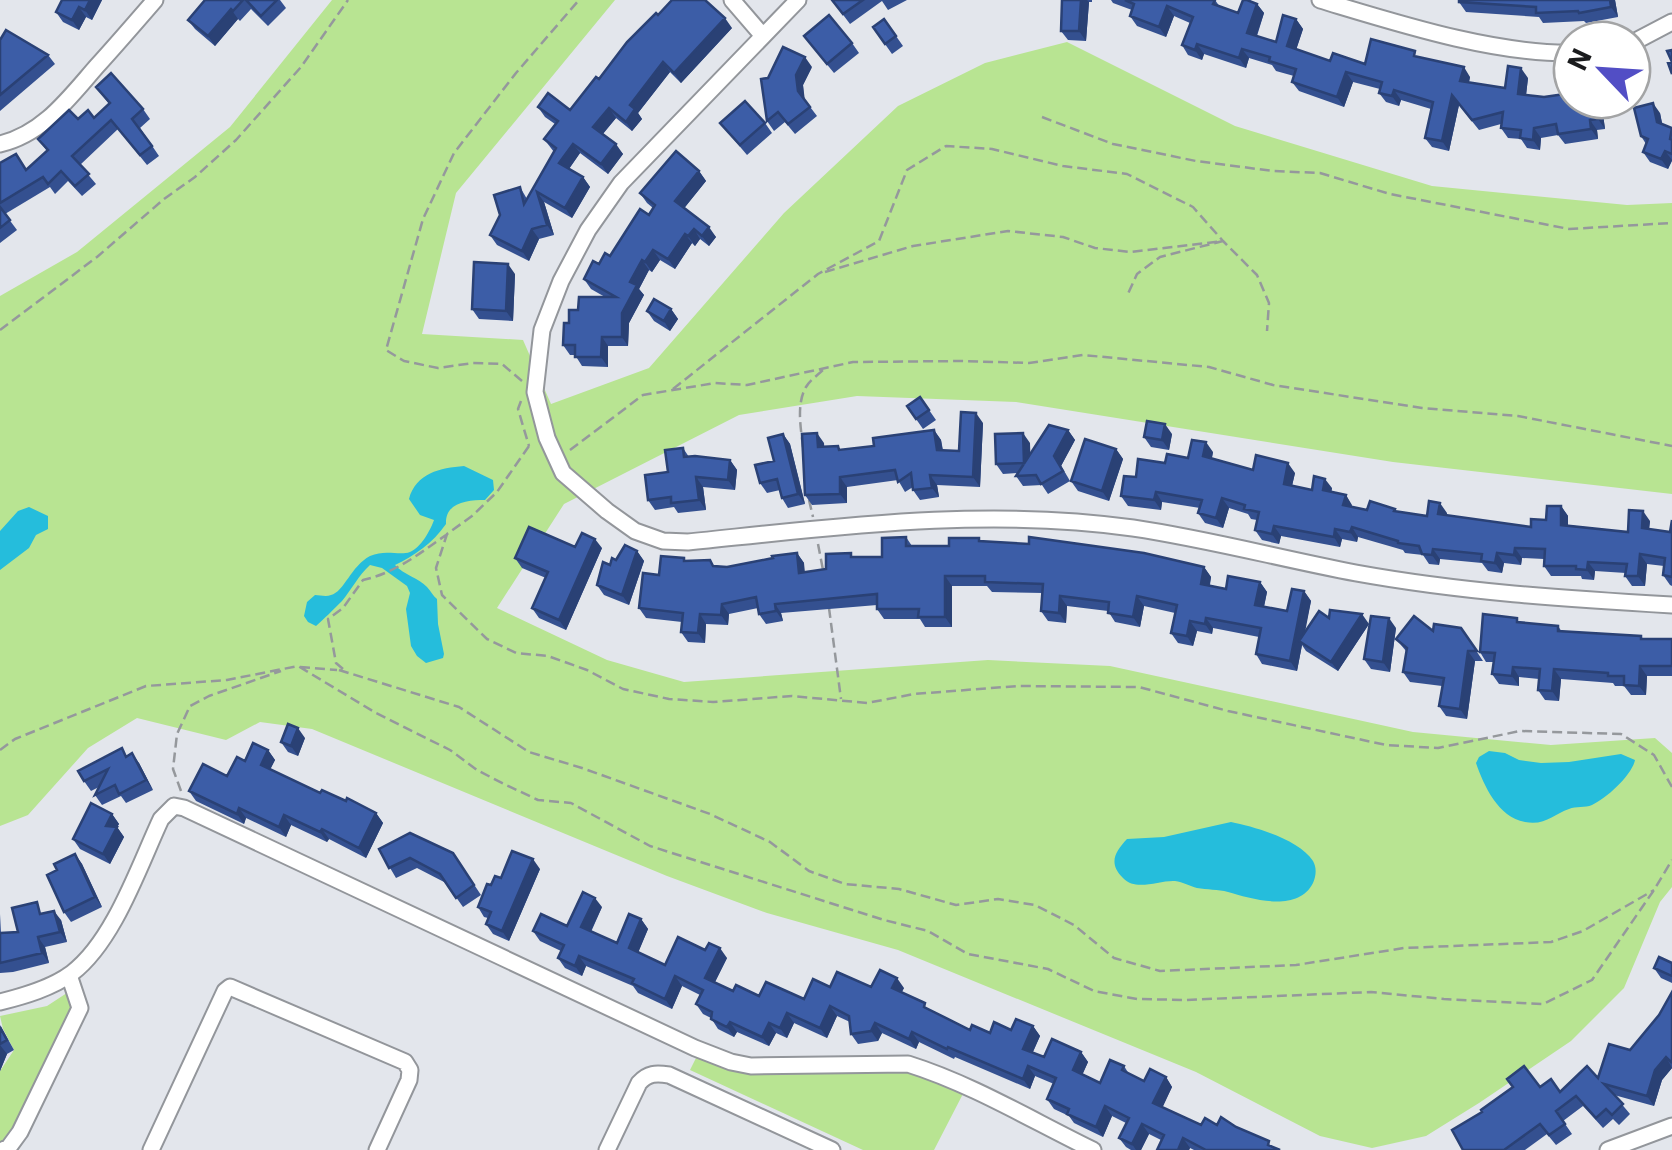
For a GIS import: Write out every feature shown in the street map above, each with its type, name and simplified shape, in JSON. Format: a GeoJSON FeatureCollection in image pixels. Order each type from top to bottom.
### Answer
{"type":"FeatureCollection","features":[{"type":"Feature","properties":{"kind":"street"},"geometry":{"type":"LineString","coordinates":[[0,144],[34,131],[58,112],[155,0]]}},
{"type":"Feature","properties":{"kind":"street"},"geometry":{"type":"LineString","coordinates":[[732,0],[763,36]]}},
{"type":"Feature","properties":{"kind":"street"},"geometry":{"type":"LineString","coordinates":[[798,0],[622,183],[588,230],[561,281],[542,330],[535,392],[547,438],[563,472],[635,531],[663,541],[688,542],[906,520],[1022,519],[1133,528],[1464,590],[1672,604]]}},
{"type":"Feature","properties":{"kind":"street"},"geometry":{"type":"LineString","coordinates":[[1320,0],[1488,44],[1552,54]]}},
{"type":"Feature","properties":{"kind":"street"},"geometry":{"type":"LineString","coordinates":[[0,1002],[69,976],[90,958],[108,931],[161,819],[174,806],[731,1062],[751,1066],[908,1064],[1094,1150]]}},
{"type":"Feature","properties":{"kind":"street"},"geometry":{"type":"LineString","coordinates":[[3,1150],[20,1132],[80,1008],[69,976]]}},
{"type":"Feature","properties":{"kind":"street"},"geometry":{"type":"LineString","coordinates":[[151,1150],[230,987],[405,1062],[410,1070],[409,1080],[376,1150]]}},
{"type":"Feature","properties":{"kind":"street"},"geometry":{"type":"LineString","coordinates":[[607,1150],[639,1083],[656,1072],[832,1150]]}},
{"type":"Feature","properties":{"kind":"street"},"geometry":{"type":"LineString","coordinates":[[1608,1150],[1672,1126]]}},
{"type":"Feature","properties":{"kind":"path"},"geometry":{"type":"LineString","coordinates":[[0,330],[97,256],[236,140],[301,66],[348,0]]}},
{"type":"Feature","properties":{"kind":"path"},"geometry":{"type":"LineString","coordinates":[[528,386],[502,364],[473,362],[438,368],[404,360],[386,350],[424,219],[454,153],[579,0]]}},
{"type":"Feature","properties":{"kind":"path"},"geometry":{"type":"LineString","coordinates":[[1042,117],[1113,144],[1196,161],[1320,173],[1390,194],[1569,229],[1672,223]]}},
{"type":"Feature","properties":{"kind":"path"},"geometry":{"type":"LineString","coordinates":[[672,390],[818,274],[879,241],[907,170],[946,146],[992,149],[1063,166],[1127,174],[1193,206],[1257,275],[1269,303],[1268,331]]}},
{"type":"Feature","properties":{"kind":"path"},"geometry":{"type":"LineString","coordinates":[[818,274],[913,246],[1008,231],[1063,237],[1095,248],[1131,252],[1222,241]]}},
{"type":"Feature","properties":{"kind":"path"},"geometry":{"type":"LineString","coordinates":[[1127,296],[1137,274],[1160,257],[1222,241]]}},
{"type":"Feature","properties":{"kind":"path"},"geometry":{"type":"LineString","coordinates":[[558,461],[644,395],[715,383],[747,385],[853,362],[1029,363],[1083,355],[1210,367],[1273,385],[1422,408],[1518,416],[1672,446]]}},
{"type":"Feature","properties":{"kind":"path"},"geometry":{"type":"LineString","coordinates":[[339,670],[344,670],[336,662],[328,619],[343,608],[363,580],[412,559],[472,516],[496,492],[529,446]]}},
{"type":"Feature","properties":{"kind":"path"},"geometry":{"type":"LineString","coordinates":[[447,534],[436,568],[442,595],[487,639],[516,653],[548,656],[587,670],[623,689],[669,699],[713,702],[792,696],[868,703],[914,694],[1018,686],[1138,687],[1228,711],[1386,744],[1438,748],[1520,731],[1622,734],[1654,755],[1672,787]]}},
{"type":"Feature","properties":{"kind":"path"},"geometry":{"type":"LineString","coordinates":[[0,750],[15,740],[146,686],[228,680],[297,667],[339,670],[459,707],[528,752],[710,814],[770,842],[808,871],[845,884],[899,889],[956,905],[998,899],[1035,905],[1074,926],[1114,958],[1160,971],[1296,965],[1404,948],[1551,942],[1583,930],[1654,890]]}},
{"type":"Feature","properties":{"kind":"path"},"geometry":{"type":"LineString","coordinates":[[174,806],[181,791],[173,769],[176,734],[190,706],[297,667],[450,750],[476,770],[538,800],[571,803],[650,846],[928,931],[968,954],[1048,969],[1094,991],[1137,1000],[1371,992],[1543,1004],[1592,980],[1672,860]]}},
{"type":"Feature","properties":{"kind":"green space"},"geometry":{"type":"Polygon","coordinates":[[[332,0],[615,0],[456,193],[422,334],[523,340],[551,404],[649,368],[784,213],[898,106],[985,63],[1067,42],[1235,126],[1432,186],[1627,205],[1672,203],[1672,494],[1393,462],[1016,402],[857,396],[739,415],[564,504],[497,608],[607,660],[684,682],[988,660],[1110,666],[1413,732],[1551,745],[1655,738],[1672,753],[1672,887],[1660,902],[1624,988],[1571,1041],[1479,1103],[1426,1136],[1372,1148],[1320,1136],[1196,1072],[898,950],[767,913],[667,876],[312,729],[260,722],[226,740],[137,718],[88,748],[28,815],[0,826],[0,296],[77,252],[230,127],[332,0]]]}},
{"type":"Feature","properties":{"kind":"green space"},"geometry":{"type":"Polygon","coordinates":[[[73,989],[80,1008],[20,1132],[0,1150],[0,1071],[14,1050],[0,1016],[47,1006],[73,989]]]}},
{"type":"Feature","properties":{"kind":"green space"},"geometry":{"type":"Polygon","coordinates":[[[700,1050],[731,1062],[908,1064],[966,1088],[934,1150],[863,1150],[690,1070],[700,1050]]]}},
{"type":"Feature","properties":{"kind":"water"},"geometry":{"type":"Polygon","coordinates":[[[464,466],[493,480],[494,490],[485,500],[453,507],[435,537],[395,565],[424,584],[437,599],[443,658],[426,663],[417,656],[411,646],[406,609],[410,593],[407,586],[382,568],[370,565],[316,626],[308,622],[304,616],[307,602],[315,595],[336,593],[363,560],[376,554],[410,552],[418,547],[434,520],[420,515],[409,499],[412,490],[430,473],[464,466]]]}},
{"type":"Feature","properties":{"kind":"water"},"geometry":{"type":"Polygon","coordinates":[[[29,507],[48,516],[48,529],[36,535],[29,548],[0,570],[0,531],[18,511],[29,507]]]}},
{"type":"Feature","properties":{"kind":"water"},"geometry":{"type":"Polygon","coordinates":[[[1489,751],[1541,763],[1621,754],[1635,760],[1624,779],[1598,802],[1532,823],[1507,814],[1488,790],[1476,763],[1489,751]]]}},
{"type":"Feature","properties":{"kind":"water"},"geometry":{"type":"Polygon","coordinates":[[[1231,822],[1276,835],[1306,853],[1316,872],[1306,892],[1297,898],[1274,901],[1175,881],[1134,884],[1123,878],[1116,867],[1117,853],[1127,839],[1164,837],[1231,822]]]}},
{"type":"Feature","properties":{"kind":"building"},"geometry":{"type":"Polygon","coordinates":[[[62,0],[90,0],[85,10],[79,7],[72,20],[56,12],[62,0]]]}},
{"type":"Feature","properties":{"kind":"building"},"geometry":{"type":"Polygon","coordinates":[[[205,0],[243,0],[208,36],[188,20],[205,0]]]}},
{"type":"Feature","properties":{"kind":"building"},"geometry":{"type":"Polygon","coordinates":[[[246,0],[277,0],[261,16],[246,0]]]}},
{"type":"Feature","properties":{"kind":"building"},"geometry":{"type":"Polygon","coordinates":[[[672,0],[705,0],[725,18],[674,73],[663,62],[630,105],[635,109],[626,122],[609,108],[593,127],[616,144],[601,164],[573,144],[559,163],[583,177],[565,208],[537,192],[547,225],[532,229],[522,251],[490,235],[500,215],[494,195],[520,187],[524,204],[556,148],[544,139],[558,121],[538,107],[548,93],[570,110],[627,42],[672,0]]]}},
{"type":"Feature","properties":{"kind":"building"},"geometry":{"type":"Polygon","coordinates":[[[832,0],[863,0],[843,14],[832,0]]]}},
{"type":"Feature","properties":{"kind":"building"},"geometry":{"type":"Polygon","coordinates":[[[1062,0],[1081,0],[1079,31],[1061,31],[1062,0]]]}},
{"type":"Feature","properties":{"kind":"building"},"geometry":{"type":"Polygon","coordinates":[[[1125,0],[1215,0],[1213,4],[1238,13],[1243,0],[1247,0],[1257,4],[1247,33],[1276,42],[1283,15],[1296,19],[1287,46],[1330,61],[1333,53],[1365,64],[1371,39],[1415,51],[1414,56],[1464,67],[1460,81],[1505,88],[1508,66],[1521,68],[1518,94],[1552,96],[1552,120],[1590,120],[1591,129],[1558,134],[1556,124],[1534,128],[1533,140],[1520,138],[1521,130],[1501,128],[1503,112],[1472,120],[1452,95],[1442,141],[1425,138],[1433,102],[1394,90],[1392,96],[1379,93],[1382,82],[1346,72],[1337,97],[1292,82],[1296,69],[1269,61],[1270,57],[1242,49],[1239,58],[1197,44],[1195,50],[1182,45],[1193,17],[1167,6],[1159,27],[1130,16],[1134,4],[1125,0]]]}},
{"type":"Feature","properties":{"kind":"building"},"geometry":{"type":"Polygon","coordinates":[[[1459,0],[1610,0],[1611,7],[1579,13],[1536,13],[1536,7],[1459,0]]]}},
{"type":"Feature","properties":{"kind":"building"},"geometry":{"type":"Polygon","coordinates":[[[829,15],[852,43],[827,64],[804,36],[829,15]]]}},
{"type":"Feature","properties":{"kind":"building"},"geometry":{"type":"Polygon","coordinates":[[[884,19],[896,36],[885,44],[873,27],[884,19]]]}},
{"type":"Feature","properties":{"kind":"building"},"geometry":{"type":"Polygon","coordinates":[[[6,30],[48,55],[0,95],[0,40],[6,30]]]}},
{"type":"Feature","properties":{"kind":"building"},"geometry":{"type":"Polygon","coordinates":[[[783,47],[805,57],[796,75],[798,91],[810,107],[788,124],[778,112],[767,121],[761,79],[768,78],[783,47]]]}},
{"type":"Feature","properties":{"kind":"building"},"geometry":{"type":"Polygon","coordinates":[[[111,73],[143,109],[132,119],[152,146],[140,155],[111,120],[72,156],[89,174],[75,186],[61,171],[48,184],[43,177],[0,203],[0,163],[16,154],[26,170],[48,150],[38,139],[69,110],[78,119],[88,110],[94,118],[110,103],[96,87],[111,73]]]}},
{"type":"Feature","properties":{"kind":"building"},"geometry":{"type":"Polygon","coordinates":[[[745,101],[765,123],[740,145],[720,123],[745,101]]]}},
{"type":"Feature","properties":{"kind":"building"},"geometry":{"type":"Polygon","coordinates":[[[1652,103],[1657,122],[1672,128],[1672,154],[1665,151],[1661,159],[1643,152],[1648,139],[1641,136],[1637,120],[1652,120],[1652,103]]]}},
{"type":"Feature","properties":{"kind":"building"},"geometry":{"type":"Polygon","coordinates":[[[676,151],[699,171],[675,201],[709,227],[702,236],[694,229],[688,236],[685,234],[668,259],[653,250],[645,262],[642,260],[630,282],[637,285],[622,313],[622,337],[602,337],[601,357],[575,357],[575,345],[563,345],[569,310],[578,310],[579,297],[616,297],[584,279],[593,261],[599,264],[605,253],[610,256],[640,209],[649,215],[655,205],[640,193],[676,151]]]}},
{"type":"Feature","properties":{"kind":"building"},"geometry":{"type":"Polygon","coordinates":[[[0,207],[10,220],[0,228],[0,207]]]}},
{"type":"Feature","properties":{"kind":"building"},"geometry":{"type":"Polygon","coordinates":[[[474,262],[508,264],[506,311],[472,309],[474,262]]]}},
{"type":"Feature","properties":{"kind":"building"},"geometry":{"type":"Polygon","coordinates":[[[654,299],[671,309],[664,321],[647,311],[654,299]]]}},
{"type":"Feature","properties":{"kind":"building"},"geometry":{"type":"Polygon","coordinates":[[[920,397],[929,410],[916,419],[907,406],[920,397]]]}},
{"type":"Feature","properties":{"kind":"building"},"geometry":{"type":"Polygon","coordinates":[[[961,412],[976,413],[973,477],[930,475],[932,488],[913,490],[911,473],[898,482],[895,470],[840,477],[840,494],[805,495],[802,434],[817,433],[818,447],[838,446],[839,450],[874,446],[873,438],[934,430],[937,450],[959,451],[961,412]]]}},
{"type":"Feature","properties":{"kind":"building"},"geometry":{"type":"Polygon","coordinates":[[[1147,421],[1165,424],[1162,440],[1144,437],[1147,421]]]}},
{"type":"Feature","properties":{"kind":"building"},"geometry":{"type":"Polygon","coordinates":[[[1049,425],[1068,430],[1054,456],[1063,471],[1041,484],[1036,475],[1016,476],[1049,425]]]}},
{"type":"Feature","properties":{"kind":"building"},"geometry":{"type":"Polygon","coordinates":[[[1023,433],[1024,463],[996,464],[995,434],[1023,433]]]}},
{"type":"Feature","properties":{"kind":"building"},"geometry":{"type":"Polygon","coordinates":[[[783,434],[798,494],[782,498],[777,479],[760,483],[755,465],[774,461],[768,438],[783,434]]]}},
{"type":"Feature","properties":{"kind":"building"},"geometry":{"type":"Polygon","coordinates":[[[1085,439],[1116,449],[1102,491],[1071,481],[1085,439]]]}},
{"type":"Feature","properties":{"kind":"building"},"geometry":{"type":"Polygon","coordinates":[[[1192,440],[1206,442],[1203,456],[1253,470],[1256,455],[1288,463],[1284,484],[1312,490],[1314,476],[1325,479],[1323,490],[1346,495],[1343,505],[1367,510],[1370,501],[1394,511],[1427,516],[1429,501],[1440,503],[1438,514],[1531,527],[1531,519],[1546,520],[1547,506],[1561,506],[1561,525],[1628,532],[1629,510],[1643,511],[1642,528],[1670,532],[1672,520],[1672,577],[1663,575],[1665,558],[1640,554],[1638,576],[1625,576],[1627,564],[1588,562],[1587,570],[1544,566],[1545,549],[1515,548],[1514,555],[1497,553],[1495,563],[1481,561],[1482,554],[1433,549],[1432,555],[1422,554],[1419,546],[1352,527],[1350,532],[1335,529],[1334,537],[1274,526],[1272,534],[1255,530],[1259,512],[1222,498],[1216,518],[1198,513],[1202,500],[1156,492],[1154,500],[1121,496],[1124,476],[1136,477],[1138,459],[1165,463],[1167,454],[1188,458],[1192,440]]]}},
{"type":"Feature","properties":{"kind":"building"},"geometry":{"type":"Polygon","coordinates":[[[683,448],[684,457],[730,460],[728,480],[696,477],[699,500],[648,500],[645,475],[668,472],[665,450],[683,448]]]}},
{"type":"Feature","properties":{"kind":"building"},"geometry":{"type":"Polygon","coordinates":[[[529,527],[575,547],[582,533],[595,539],[559,620],[532,608],[548,572],[515,558],[529,527]]]}},
{"type":"Feature","properties":{"kind":"building"},"geometry":{"type":"Polygon","coordinates":[[[906,537],[906,546],[949,546],[949,538],[1029,544],[1029,537],[1144,553],[1204,567],[1201,584],[1226,589],[1228,576],[1260,582],[1255,605],[1287,611],[1292,589],[1304,591],[1290,661],[1256,654],[1261,628],[1206,618],[1205,624],[1190,621],[1187,636],[1171,633],[1177,605],[1137,596],[1133,617],[1108,613],[1109,602],[1060,596],[1059,613],[1041,611],[1043,584],[985,582],[985,576],[945,576],[945,617],[918,617],[919,609],[877,609],[877,594],[775,604],[776,611],[759,614],[756,597],[722,604],[721,615],[700,614],[698,633],[681,632],[683,613],[639,608],[643,573],[659,575],[661,556],[684,561],[710,560],[713,566],[727,567],[797,553],[799,573],[826,569],[826,554],[882,557],[882,538],[906,537]]]}},
{"type":"Feature","properties":{"kind":"building"},"geometry":{"type":"Polygon","coordinates":[[[625,545],[637,551],[622,595],[597,585],[603,562],[610,565],[625,545]]]}},
{"type":"Feature","properties":{"kind":"building"},"geometry":{"type":"Polygon","coordinates":[[[1330,610],[1362,614],[1331,662],[1299,641],[1319,611],[1329,618],[1330,610]]]}},
{"type":"Feature","properties":{"kind":"building"},"geometry":{"type":"Polygon","coordinates":[[[1483,614],[1558,626],[1558,631],[1672,639],[1672,666],[1640,666],[1639,686],[1624,685],[1624,676],[1554,669],[1552,691],[1538,690],[1540,669],[1513,667],[1512,676],[1492,674],[1495,653],[1480,652],[1483,614]]]}},
{"type":"Feature","properties":{"kind":"building"},"geometry":{"type":"Polygon","coordinates":[[[1371,616],[1389,618],[1383,662],[1364,659],[1371,616]]]}},
{"type":"Feature","properties":{"kind":"building"},"geometry":{"type":"Polygon","coordinates":[[[1414,616],[1433,631],[1434,624],[1461,628],[1477,651],[1468,651],[1460,709],[1439,706],[1444,678],[1403,672],[1407,648],[1396,639],[1414,616]]]}},
{"type":"Feature","properties":{"kind":"building"},"geometry":{"type":"Polygon","coordinates":[[[288,724],[298,728],[291,746],[281,742],[288,724]]]}},
{"type":"Feature","properties":{"kind":"building"},"geometry":{"type":"Polygon","coordinates":[[[253,743],[268,750],[261,765],[320,793],[322,790],[346,801],[347,798],[376,813],[359,848],[284,815],[279,827],[239,808],[237,814],[189,791],[203,764],[227,776],[237,757],[245,761],[253,743]]]}},
{"type":"Feature","properties":{"kind":"building"},"geometry":{"type":"Polygon","coordinates":[[[122,748],[126,757],[132,753],[146,780],[119,794],[115,785],[95,795],[108,769],[84,781],[78,771],[122,748]]]}},
{"type":"Feature","properties":{"kind":"building"},"geometry":{"type":"Polygon","coordinates":[[[91,803],[112,814],[106,826],[117,827],[103,854],[73,839],[91,803]]]}},
{"type":"Feature","properties":{"kind":"building"},"geometry":{"type":"Polygon","coordinates":[[[410,833],[453,853],[474,885],[456,898],[440,874],[410,858],[389,868],[379,849],[410,833]]]}},
{"type":"Feature","properties":{"kind":"building"},"geometry":{"type":"Polygon","coordinates":[[[512,851],[533,859],[502,931],[486,924],[491,912],[478,907],[487,884],[491,885],[495,876],[501,878],[512,851]]]}},
{"type":"Feature","properties":{"kind":"building"},"geometry":{"type":"Polygon","coordinates":[[[75,854],[95,897],[64,912],[47,875],[57,870],[54,864],[75,854]]]}},
{"type":"Feature","properties":{"kind":"building"},"geometry":{"type":"Polygon","coordinates":[[[583,892],[595,898],[581,927],[617,943],[629,914],[641,919],[629,948],[665,965],[678,937],[705,950],[709,943],[720,948],[705,978],[733,991],[736,985],[759,996],[766,982],[804,999],[813,979],[830,987],[837,972],[871,987],[880,970],[897,978],[892,988],[970,1030],[972,1025],[990,1033],[994,1022],[1011,1030],[1016,1019],[1033,1026],[1023,1049],[1044,1057],[1052,1039],[1081,1052],[1073,1070],[1100,1083],[1110,1060],[1144,1081],[1150,1069],[1166,1077],[1153,1103],[1201,1125],[1205,1118],[1217,1125],[1221,1117],[1280,1150],[1206,1150],[1183,1138],[1178,1150],[1157,1150],[1164,1135],[1142,1124],[1132,1144],[1119,1138],[1129,1118],[1105,1106],[1096,1127],[1067,1114],[1069,1109],[1047,1099],[1056,1078],[1028,1066],[1023,1079],[912,1032],[909,1039],[875,1023],[871,1031],[851,1034],[849,1016],[830,1006],[820,1028],[787,1013],[780,1028],[769,1023],[762,1037],[730,1022],[727,1027],[711,1019],[712,1012],[696,1004],[703,990],[675,976],[665,999],[632,983],[634,979],[579,956],[575,966],[558,958],[564,945],[533,931],[541,914],[567,926],[583,892]]]}},
{"type":"Feature","properties":{"kind":"building"},"geometry":{"type":"Polygon","coordinates":[[[37,902],[40,914],[54,911],[60,932],[38,937],[42,953],[0,963],[0,933],[18,932],[12,908],[37,902]]]}},
{"type":"Feature","properties":{"kind":"building"},"geometry":{"type":"Polygon","coordinates":[[[1659,957],[1672,963],[1672,976],[1654,968],[1659,957]]]}},
{"type":"Feature","properties":{"kind":"building"},"geometry":{"type":"Polygon","coordinates":[[[1672,992],[1672,1060],[1666,1057],[1655,1070],[1647,1096],[1604,1084],[1623,1104],[1612,1115],[1606,1109],[1596,1118],[1576,1096],[1556,1111],[1565,1124],[1549,1135],[1540,1124],[1504,1150],[1463,1150],[1452,1130],[1513,1087],[1507,1079],[1524,1066],[1540,1087],[1551,1079],[1560,1092],[1587,1066],[1598,1078],[1609,1044],[1630,1050],[1672,992]]]}}]}
